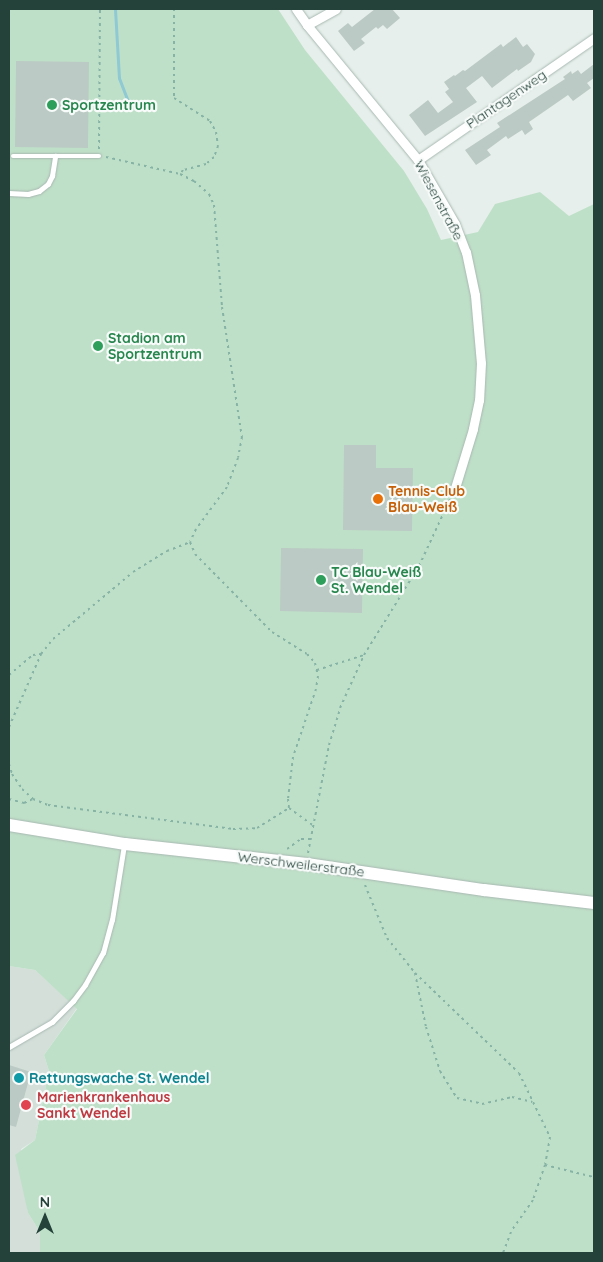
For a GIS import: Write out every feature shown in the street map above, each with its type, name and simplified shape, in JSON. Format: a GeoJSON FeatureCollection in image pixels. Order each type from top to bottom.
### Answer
{"type":"FeatureCollection","features":[{"type":"Feature","properties":{"kind":"main road","name":"Werschweilerstraße"},"geometry":{"type":"LineString","coordinates":[[9,825],[125,844],[307,864],[484,890],[594,903]]}},
{"type":"Feature","properties":{"kind":"street","name":"Wiesenstraße"},"geometry":{"type":"LineString","coordinates":[[296,9],[418,160],[455,224],[466,252],[480,326],[481,363],[478,400],[467,456],[455,488]]}},
{"type":"Feature","properties":{"kind":"street"},"geometry":{"type":"LineString","coordinates":[[307,25],[336,9]]}},
{"type":"Feature","properties":{"kind":"street","name":"Plantagenweg"},"geometry":{"type":"LineString","coordinates":[[418,160],[594,38]]}},
{"type":"Feature","properties":{"kind":"lane"},"geometry":{"type":"LineString","coordinates":[[13,156],[99,156]]}},
{"type":"Feature","properties":{"kind":"lane"},"geometry":{"type":"LineString","coordinates":[[9,193],[28,194],[39,192],[48,184],[52,176],[55,156]]}},
{"type":"Feature","properties":{"kind":"lane"},"geometry":{"type":"LineString","coordinates":[[9,1046],[52,1022],[73,1001],[85,985],[103,954],[112,920],[125,844]]}},
{"type":"Feature","properties":{"kind":"path"},"geometry":{"type":"LineString","coordinates":[[9,726],[41,654],[53,639],[133,572],[167,551],[190,542],[196,529],[227,487],[238,458],[242,437],[222,307],[214,205],[209,194],[199,185],[180,174],[99,156],[100,9]]}},
{"type":"Feature","properties":{"kind":"path"},"geometry":{"type":"LineString","coordinates":[[174,9],[172,91],[174,98],[210,121],[216,132],[218,146],[214,157],[206,164],[183,170],[180,174]]}},
{"type":"Feature","properties":{"kind":"path"},"geometry":{"type":"LineString","coordinates":[[307,864],[312,825],[329,745],[340,708],[364,655],[419,566],[455,488]]}},
{"type":"Feature","properties":{"kind":"path"},"geometry":{"type":"LineString","coordinates":[[190,542],[195,554],[272,632],[307,654],[315,663],[317,670],[316,689],[293,756],[289,808]]}},
{"type":"Feature","properties":{"kind":"path"},"geometry":{"type":"LineString","coordinates":[[9,675],[33,655],[41,654]]}},
{"type":"Feature","properties":{"kind":"path"},"geometry":{"type":"LineString","coordinates":[[317,670],[364,655]]}},
{"type":"Feature","properties":{"kind":"path"},"geometry":{"type":"LineString","coordinates":[[9,764],[12,774],[22,789],[33,799],[48,806],[233,829],[258,828],[289,808]]}},
{"type":"Feature","properties":{"kind":"path"},"geometry":{"type":"LineString","coordinates":[[9,799],[24,803],[33,799]]}},
{"type":"Feature","properties":{"kind":"path"},"geometry":{"type":"LineString","coordinates":[[289,808],[312,825]]}},
{"type":"Feature","properties":{"kind":"path"},"geometry":{"type":"LineString","coordinates":[[360,872],[387,938],[415,973],[519,1074],[550,1137],[544,1165],[533,1200],[511,1232],[503,1253]]}},
{"type":"Feature","properties":{"kind":"path"},"geometry":{"type":"LineString","coordinates":[[415,973],[426,1027],[440,1072],[457,1098],[482,1104],[512,1097],[532,1103]]}},
{"type":"Feature","properties":{"kind":"path"},"geometry":{"type":"LineString","coordinates":[[544,1165],[594,1177]]}},
{"type":"Feature","properties":{"kind":"shaded area","name":"Marienkrankenhaus Sankt Wendel"},"geometry":{"type":"Polygon","coordinates":[[[9,966],[35,970],[77,1008],[44,1055],[49,1071],[35,1140],[21,1149],[28,1213],[40,1232],[40,1253],[9,1253],[9,966]]]}},
{"type":"Feature","properties":{"kind":"green space"},"geometry":{"type":"Polygon","coordinates":[[[9,9],[278,9],[305,50],[404,171],[427,209],[441,240],[478,232],[495,204],[540,192],[569,216],[594,204],[594,1253],[40,1253],[40,1232],[28,1213],[15,1155],[35,1140],[49,1071],[44,1055],[77,1009],[35,970],[9,966],[9,9]]]}},
{"type":"Feature","properties":{"kind":"building"},"geometry":{"type":"Polygon","coordinates":[[[375,9],[392,9],[400,18],[387,29],[383,25],[378,29],[376,27],[361,39],[365,43],[354,51],[338,31],[348,23],[352,27],[375,9]]]}},
{"type":"Feature","properties":{"kind":"building"},"geometry":{"type":"Polygon","coordinates":[[[516,37],[523,47],[527,44],[535,54],[531,62],[518,71],[517,69],[492,88],[482,76],[466,88],[477,102],[425,136],[409,115],[428,100],[438,113],[453,102],[445,92],[449,89],[444,82],[463,70],[465,71],[501,44],[503,47],[516,37]]]}},
{"type":"Feature","properties":{"kind":"building","name":"Sportzentrum"},"geometry":{"type":"Polygon","coordinates":[[[16,61],[89,62],[88,148],[15,147],[16,61]]]}},
{"type":"Feature","properties":{"kind":"building"},"geometry":{"type":"Polygon","coordinates":[[[594,64],[594,78],[587,83],[591,88],[573,101],[568,95],[529,122],[533,129],[525,135],[522,130],[508,139],[506,136],[487,150],[491,155],[476,165],[465,150],[500,127],[497,123],[565,79],[563,77],[571,71],[572,74],[578,70],[581,74],[594,64]]]}},
{"type":"Feature","properties":{"kind":"building","name":"Tennis-Club Blau-Weiß"},"geometry":{"type":"Polygon","coordinates":[[[344,445],[376,445],[376,468],[413,468],[412,531],[343,530],[344,445]]]}},
{"type":"Feature","properties":{"kind":"building","name":"TC Blau-Weiß St. Wendel"},"geometry":{"type":"Polygon","coordinates":[[[281,548],[363,549],[362,613],[280,611],[281,548]]]}},
{"type":"Feature","properties":{"kind":"building"},"geometry":{"type":"Polygon","coordinates":[[[9,1065],[31,1072],[16,1127],[9,1125],[9,1065]]]}},
{"type":"Feature","properties":{"kind":"waterway"},"geometry":{"type":"LineString","coordinates":[[115,9],[119,78],[129,104]]}},
{"type":"Feature","properties":{"kind":"place","name":"Sportzentrum"},"geometry":{"type":"Point","coordinates":[52,105]}},
{"type":"Feature","properties":{"kind":"place","name":"Stadion am Sportzentrum"},"geometry":{"type":"Point","coordinates":[98,346]}},
{"type":"Feature","properties":{"kind":"place","name":"Tennis-Club Blau-Weiß"},"geometry":{"type":"Point","coordinates":[378,499]}},
{"type":"Feature","properties":{"kind":"place","name":"TC Blau-Weiß St. Wendel"},"geometry":{"type":"Point","coordinates":[321,580]}},
{"type":"Feature","properties":{"kind":"place","name":"Rettungswache St. Wendel"},"geometry":{"type":"Point","coordinates":[19,1078]}},
{"type":"Feature","properties":{"kind":"place","name":"Marienkrankenhaus Sankt Wendel"},"geometry":{"type":"Point","coordinates":[26,1105]}}]}
